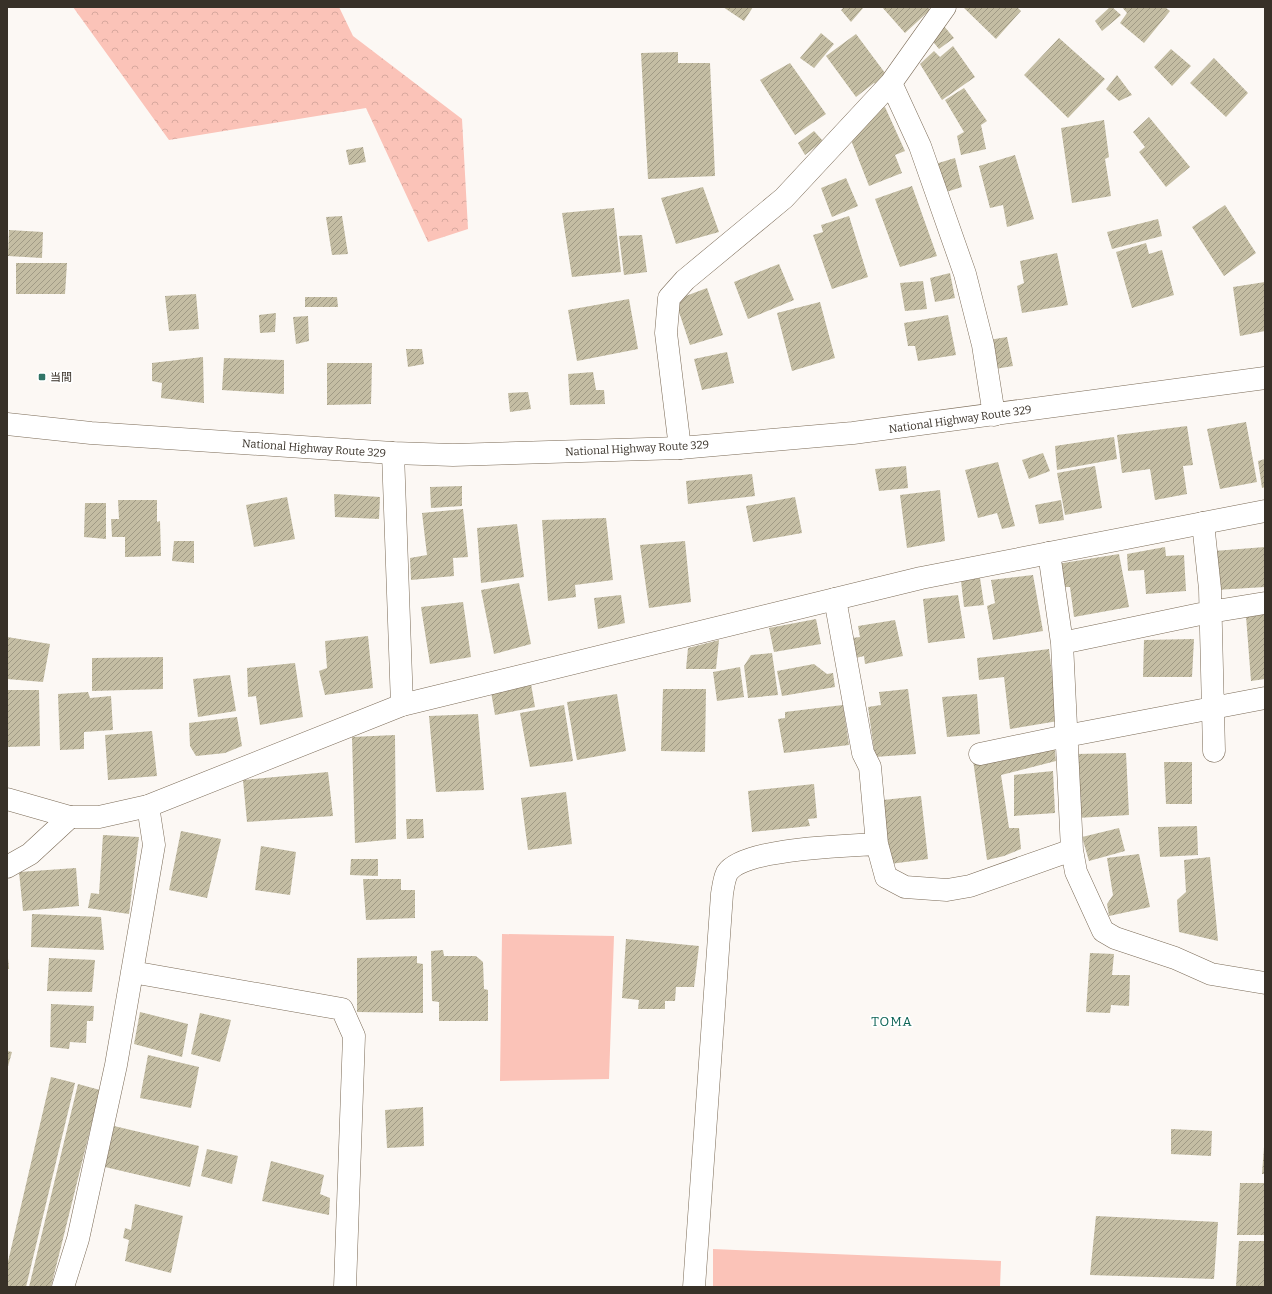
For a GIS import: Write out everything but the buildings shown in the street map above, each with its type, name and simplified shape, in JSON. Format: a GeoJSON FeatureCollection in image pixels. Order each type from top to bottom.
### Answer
{"type":"FeatureCollection","features":[{"type":"Feature","properties":{"kind":"main road"},"geometry":{"type":"LineString","coordinates":[[680,448],[666,333],[669,298],[685,280],[784,198],[891,83],[945,7]]}},
{"type":"Feature","properties":{"kind":"main road"},"geometry":{"type":"LineString","coordinates":[[891,83],[920,146],[965,274],[983,345],[994,415]]}},
{"type":"Feature","properties":{"kind":"main road","name":"National Highway Route 329"},"geometry":{"type":"LineString","coordinates":[[7,424],[99,433],[393,453],[453,455],[680,448],[853,434],[1265,378]]}},
{"type":"Feature","properties":{"kind":"main road"},"geometry":{"type":"LineString","coordinates":[[393,453],[402,705]]}},
{"type":"Feature","properties":{"kind":"main road"},"geometry":{"type":"LineString","coordinates":[[7,799],[70,817],[98,817],[148,806],[402,705],[921,578],[1265,511]]}},
{"type":"Feature","properties":{"kind":"main road"},"geometry":{"type":"LineString","coordinates":[[1203,523],[1210,589],[1214,751]]}},
{"type":"Feature","properties":{"kind":"main road"},"geometry":{"type":"LineString","coordinates":[[1049,553],[1062,643],[1072,850],[1076,872],[1103,931],[1115,938],[1175,958],[1211,974],[1265,983]]}},
{"type":"Feature","properties":{"kind":"main road"},"geometry":{"type":"LineString","coordinates":[[835,599],[864,753],[870,767],[877,844],[886,877],[905,887],[947,890],[970,886],[1072,850]]}},
{"type":"Feature","properties":{"kind":"main road"},"geometry":{"type":"LineString","coordinates":[[1062,643],[1210,612],[1265,603]]}},
{"type":"Feature","properties":{"kind":"main road"},"geometry":{"type":"LineString","coordinates":[[980,754],[1265,698]]}},
{"type":"Feature","properties":{"kind":"main road"},"geometry":{"type":"LineString","coordinates":[[63,1287],[78,1239],[116,1065],[154,845],[148,806]]}},
{"type":"Feature","properties":{"kind":"main road"},"geometry":{"type":"LineString","coordinates":[[7,867],[30,854],[70,817]]}},
{"type":"Feature","properties":{"kind":"main road"},"geometry":{"type":"LineString","coordinates":[[694,1287],[722,894],[728,873],[741,863],[758,856],[799,850],[877,844]]}},
{"type":"Feature","properties":{"kind":"main road"},"geometry":{"type":"LineString","coordinates":[[132,972],[342,1009],[354,1036],[345,1287]]}},
{"type":"Feature","properties":{"kind":"green space"},"geometry":{"type":"Polygon","coordinates":[[[73,7],[339,7],[353,36],[462,119],[468,229],[428,242],[366,108],[169,140],[73,7]]]}},
{"type":"Feature","properties":{"kind":"green space"},"geometry":{"type":"Polygon","coordinates":[[[502,934],[614,936],[609,1079],[500,1081],[502,934]]]}},
{"type":"Feature","properties":{"kind":"green space"},"geometry":{"type":"Polygon","coordinates":[[[713,1249],[1001,1261],[1000,1287],[713,1287],[713,1249]]]}},
{"type":"Feature","properties":{"kind":"place","name":"当間"},"geometry":{"type":"Point","coordinates":[42,377]}},
{"type":"Feature","properties":{"kind":"district","name":"TOMA"},"geometry":{"type":"Point","coordinates":[892,1021]}}]}
